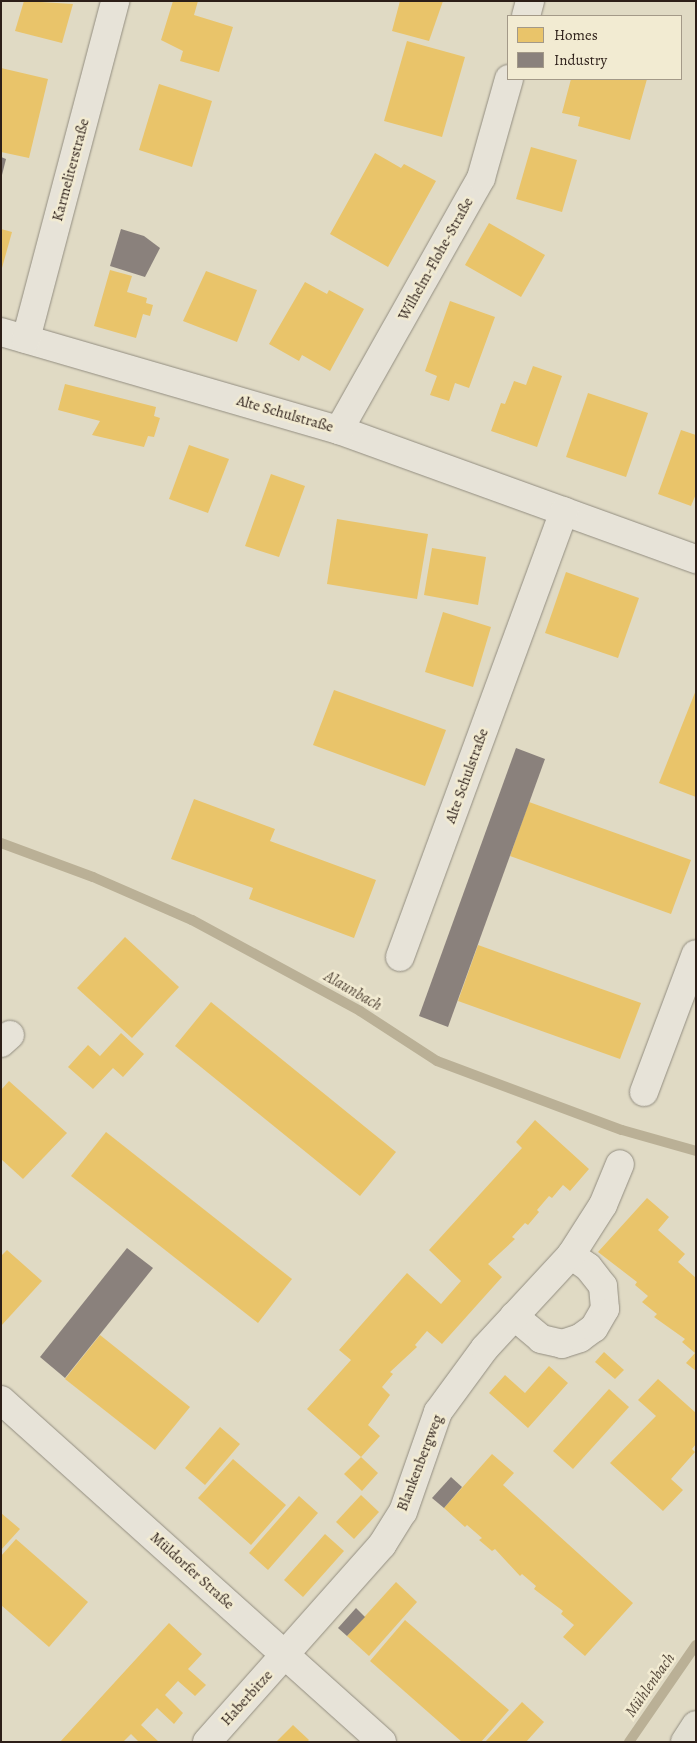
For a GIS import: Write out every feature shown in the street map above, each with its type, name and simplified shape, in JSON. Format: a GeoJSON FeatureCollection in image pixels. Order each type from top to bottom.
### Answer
{"type":"FeatureCollection","features":[{"type":"Feature","properties":{"kind":"main road"},"geometry":{"type":"LineString","coordinates":[[685,1742],[696,1724]]}},
{"type":"Feature","properties":{"kind":"street","name":"Karmeliterstraße"},"geometry":{"type":"LineString","coordinates":[[14,336],[115,1]]}},
{"type":"Feature","properties":{"kind":"street"},"geometry":{"type":"LineString","coordinates":[[526,15],[530,1]]}},
{"type":"Feature","properties":{"kind":"street","name":"Wilhelm-Flohe-Straße"},"geometry":{"type":"LineString","coordinates":[[339,430],[481,178],[508,80]]}},
{"type":"Feature","properties":{"kind":"street","name":"Alte Schulstraße"},"geometry":{"type":"LineString","coordinates":[[14,336],[339,430],[696,560]]}},
{"type":"Feature","properties":{"kind":"street","name":"Alte Schulstraße"},"geometry":{"type":"LineString","coordinates":[[400,957],[564,511]]}},
{"type":"Feature","properties":{"kind":"street"},"geometry":{"type":"LineString","coordinates":[[644,1092],[696,954]]}},
{"type":"Feature","properties":{"kind":"street","name":"Blankenbergweg"},"geometry":{"type":"LineString","coordinates":[[286,1655],[382,1546],[403,1512],[438,1412],[485,1348],[571,1256],[603,1205],[620,1164]]}},
{"type":"Feature","properties":{"kind":"street"},"geometry":{"type":"LineString","coordinates":[[514,1316],[541,1339],[562,1344],[580,1338],[594,1328],[605,1309],[604,1286],[588,1267],[571,1256]]}},
{"type":"Feature","properties":{"kind":"street","name":"Müldorfer Straße"},"geometry":{"type":"LineString","coordinates":[[1,1400],[382,1742]]}},
{"type":"Feature","properties":{"kind":"street","name":"Haberbitze"},"geometry":{"type":"LineString","coordinates":[[207,1742],[286,1655]]}},
{"type":"Feature","properties":{"kind":"building: Homes"},"geometry":{"type":"Polygon","coordinates":[[[24,1],[73,4],[62,43],[15,31],[24,1]]]}},
{"type":"Feature","properties":{"kind":"building: Homes"},"geometry":{"type":"Polygon","coordinates":[[[173,1],[198,1],[194,15],[233,27],[219,72],[180,61],[183,51],[161,40],[173,1]]]}},
{"type":"Feature","properties":{"kind":"building: Homes"},"geometry":{"type":"Polygon","coordinates":[[[400,1],[443,1],[429,41],[392,31],[400,1]]]}},
{"type":"Feature","properties":{"kind":"building: Homes"},"geometry":{"type":"Polygon","coordinates":[[[407,41],[465,57],[442,137],[384,121],[407,41]]]}},
{"type":"Feature","properties":{"kind":"building: Homes"},"geometry":{"type":"Polygon","coordinates":[[[1,68],[48,79],[29,158],[1,152],[1,68]]]}},
{"type":"Feature","properties":{"kind":"building: Homes"},"geometry":{"type":"Polygon","coordinates":[[[571,80],[647,80],[630,140],[578,126],[580,117],[562,113],[571,80]]]}},
{"type":"Feature","properties":{"kind":"building: Homes"},"geometry":{"type":"Polygon","coordinates":[[[159,84],[212,101],[192,167],[139,150],[159,84]]]}},
{"type":"Feature","properties":{"kind":"building: Homes"},"geometry":{"type":"Polygon","coordinates":[[[531,147],[577,160],[562,212],[516,199],[531,147]]]}},
{"type":"Feature","properties":{"kind":"building: Homes"},"geometry":{"type":"Polygon","coordinates":[[[375,153],[401,168],[404,164],[436,181],[388,267],[330,234],[375,153]]]}},
{"type":"Feature","properties":{"kind":"building: Homes"},"geometry":{"type":"Polygon","coordinates":[[[489,223],[545,255],[521,297],[465,265],[489,223]]]}},
{"type":"Feature","properties":{"kind":"building: Homes"},"geometry":{"type":"Polygon","coordinates":[[[1,229],[12,232],[2,268],[1,268],[1,229]]]}},
{"type":"Feature","properties":{"kind":"building: Homes"},"geometry":{"type":"Polygon","coordinates":[[[110,270],[132,276],[127,292],[147,298],[146,303],[153,305],[150,316],[143,314],[136,338],[94,326],[110,270]]]}},
{"type":"Feature","properties":{"kind":"building: Homes"},"geometry":{"type":"Polygon","coordinates":[[[206,271],[257,290],[237,342],[183,321],[206,271]]]}},
{"type":"Feature","properties":{"kind":"building: Homes"},"geometry":{"type":"Polygon","coordinates":[[[305,282],[327,294],[329,290],[364,309],[330,371],[302,355],[299,361],[269,344],[305,282]]]}},
{"type":"Feature","properties":{"kind":"building: Homes"},"geometry":{"type":"Polygon","coordinates":[[[450,301],[495,317],[469,388],[455,383],[449,401],[430,395],[437,376],[425,371],[450,301]]]}},
{"type":"Feature","properties":{"kind":"building: Homes"},"geometry":{"type":"Polygon","coordinates":[[[533,366],[562,376],[537,447],[491,431],[501,403],[505,404],[514,381],[526,385],[533,366]]]}},
{"type":"Feature","properties":{"kind":"building: Homes"},"geometry":{"type":"Polygon","coordinates":[[[65,384],[156,407],[154,416],[160,418],[154,437],[148,436],[144,447],[92,435],[100,421],[58,410],[65,384]]]}},
{"type":"Feature","properties":{"kind":"building: Homes"},"geometry":{"type":"Polygon","coordinates":[[[588,393],[648,413],[626,477],[566,457],[588,393]]]}},
{"type":"Feature","properties":{"kind":"building: Homes"},"geometry":{"type":"Polygon","coordinates":[[[681,430],[696,435],[696,494],[691,506],[658,494],[681,430]]]}},
{"type":"Feature","properties":{"kind":"building: Homes"},"geometry":{"type":"Polygon","coordinates":[[[189,445],[229,459],[208,513],[169,499],[189,445]]]}},
{"type":"Feature","properties":{"kind":"building: Homes"},"geometry":{"type":"Polygon","coordinates":[[[271,474],[305,486],[279,557],[245,546],[271,474]]]}},
{"type":"Feature","properties":{"kind":"building: Homes"},"geometry":{"type":"Polygon","coordinates":[[[337,519],[428,534],[417,599],[327,584],[337,519]]]}},
{"type":"Feature","properties":{"kind":"building: Homes"},"geometry":{"type":"Polygon","coordinates":[[[432,548],[486,557],[478,605],[424,595],[432,548]]]}},
{"type":"Feature","properties":{"kind":"building: Homes"},"geometry":{"type":"Polygon","coordinates":[[[566,572],[639,598],[618,658],[545,633],[566,572]]]}},
{"type":"Feature","properties":{"kind":"building: Homes"},"geometry":{"type":"Polygon","coordinates":[[[443,612],[491,627],[473,687],[425,672],[443,612]]]}},
{"type":"Feature","properties":{"kind":"building: Homes"},"geometry":{"type":"Polygon","coordinates":[[[334,690],[446,730],[425,786],[313,745],[334,690]]]}},
{"type":"Feature","properties":{"kind":"building: Homes"},"geometry":{"type":"Polygon","coordinates":[[[696,690],[696,797],[659,783],[696,690]]]}},
{"type":"Feature","properties":{"kind":"building: Homes"},"geometry":{"type":"Polygon","coordinates":[[[194,799],[275,829],[270,841],[376,880],[354,938],[249,899],[253,888],[171,859],[194,799]]]}},
{"type":"Feature","properties":{"kind":"building: Homes"},"geometry":{"type":"Polygon","coordinates":[[[529,802],[691,860],[671,914],[510,856],[529,802]]]}},
{"type":"Feature","properties":{"kind":"building: Homes"},"geometry":{"type":"Polygon","coordinates":[[[125,937],[179,987],[132,1038],[77,988],[125,937]]]}},
{"type":"Feature","properties":{"kind":"building: Homes"},"geometry":{"type":"Polygon","coordinates":[[[478,945],[641,1003],[620,1059],[458,1001],[478,945]]]}},
{"type":"Feature","properties":{"kind":"building: Homes"},"geometry":{"type":"Polygon","coordinates":[[[211,1002],[396,1152],[360,1196],[175,1046],[211,1002]]]}},
{"type":"Feature","properties":{"kind":"building: Homes"},"geometry":{"type":"Polygon","coordinates":[[[121,1033],[144,1054],[123,1077],[113,1068],[93,1089],[68,1067],[88,1045],[100,1056],[121,1033]]]}},
{"type":"Feature","properties":{"kind":"building: Homes"},"geometry":{"type":"Polygon","coordinates":[[[9,1081],[67,1133],[23,1179],[1,1159],[1,1090],[9,1081]]]}},
{"type":"Feature","properties":{"kind":"building: Homes"},"geometry":{"type":"Polygon","coordinates":[[[535,1120],[589,1169],[570,1191],[563,1185],[552,1198],[549,1196],[537,1210],[539,1212],[528,1225],[525,1223],[512,1237],[515,1239],[488,1264],[502,1277],[442,1344],[427,1331],[415,1345],[417,1347],[390,1372],[393,1374],[382,1387],[390,1395],[368,1425],[380,1436],[361,1457],[307,1409],[351,1360],[339,1350],[407,1273],[441,1304],[461,1281],[429,1250],[522,1148],[516,1142],[535,1120]]]}},
{"type":"Feature","properties":{"kind":"building: Homes"},"geometry":{"type":"Polygon","coordinates":[[[106,1132],[292,1279],[258,1323],[71,1176],[106,1132]]]}},
{"type":"Feature","properties":{"kind":"building: Homes"},"geometry":{"type":"Polygon","coordinates":[[[647,1198],[669,1217],[658,1230],[685,1254],[678,1262],[696,1278],[696,1371],[686,1363],[695,1353],[682,1342],[685,1339],[654,1317],[657,1314],[642,1302],[648,1296],[635,1285],[637,1282],[598,1252],[647,1198]]]}},
{"type":"Feature","properties":{"kind":"building: Homes"},"geometry":{"type":"Polygon","coordinates":[[[7,1250],[42,1281],[1,1326],[1,1256],[7,1250]]]}},
{"type":"Feature","properties":{"kind":"building: Homes"},"geometry":{"type":"Polygon","coordinates":[[[100,1335],[190,1407],[155,1450],[65,1379],[100,1335]]]}},
{"type":"Feature","properties":{"kind":"building: Homes"},"geometry":{"type":"Polygon","coordinates":[[[604,1352],[624,1370],[615,1379],[595,1362],[604,1352]]]}},
{"type":"Feature","properties":{"kind":"building: Homes"},"geometry":{"type":"Polygon","coordinates":[[[549,1366],[568,1383],[528,1428],[489,1393],[505,1375],[525,1393],[549,1366]]]}},
{"type":"Feature","properties":{"kind":"building: Homes"},"geometry":{"type":"Polygon","coordinates":[[[658,1379],[696,1413],[696,1444],[692,1449],[695,1452],[671,1479],[683,1490],[663,1511],[610,1463],[656,1416],[638,1400],[658,1379]]]}},
{"type":"Feature","properties":{"kind":"building: Homes"},"geometry":{"type":"Polygon","coordinates":[[[609,1389],[629,1407],[573,1469],[553,1451],[609,1389]]]}},
{"type":"Feature","properties":{"kind":"building: Homes"},"geometry":{"type":"Polygon","coordinates":[[[220,1427],[240,1444],[205,1485],[185,1468],[220,1427]]]}},
{"type":"Feature","properties":{"kind":"building: Homes"},"geometry":{"type":"Polygon","coordinates":[[[492,1454],[514,1473],[503,1485],[633,1603],[585,1656],[563,1637],[574,1625],[561,1614],[563,1611],[534,1589],[536,1586],[522,1574],[520,1576],[495,1549],[492,1551],[479,1540],[482,1538],[467,1525],[465,1527],[444,1508],[492,1454]]]}},
{"type":"Feature","properties":{"kind":"building: Homes"},"geometry":{"type":"Polygon","coordinates":[[[361,1457],[378,1473],[362,1491],[344,1474],[361,1457]]]}},
{"type":"Feature","properties":{"kind":"building: Homes"},"geometry":{"type":"Polygon","coordinates":[[[233,1459],[286,1505],[251,1545],[198,1498],[233,1459]]]}},
{"type":"Feature","properties":{"kind":"building: Homes"},"geometry":{"type":"Polygon","coordinates":[[[361,1495],[379,1512],[354,1539],[336,1522],[361,1495]]]}},
{"type":"Feature","properties":{"kind":"building: Homes"},"geometry":{"type":"Polygon","coordinates":[[[299,1496],[318,1513],[268,1570],[249,1553],[299,1496]]]}},
{"type":"Feature","properties":{"kind":"building: Homes"},"geometry":{"type":"Polygon","coordinates":[[[1,1513],[20,1529],[1,1550],[1,1513]]]}},
{"type":"Feature","properties":{"kind":"building: Homes"},"geometry":{"type":"Polygon","coordinates":[[[325,1534],[344,1551],[303,1597],[284,1580],[325,1534]]]}},
{"type":"Feature","properties":{"kind":"building: Homes"},"geometry":{"type":"Polygon","coordinates":[[[16,1539],[88,1602],[49,1647],[1,1605],[1,1556],[16,1539]]]}},
{"type":"Feature","properties":{"kind":"building: Homes"},"geometry":{"type":"Polygon","coordinates":[[[396,1582],[417,1602],[369,1656],[347,1636],[396,1582]]]}},
{"type":"Feature","properties":{"kind":"building: Homes"},"geometry":{"type":"Polygon","coordinates":[[[405,1620],[509,1710],[481,1742],[462,1742],[370,1661],[405,1620]]]}},
{"type":"Feature","properties":{"kind":"building: Homes"},"geometry":{"type":"Polygon","coordinates":[[[169,1623],[202,1654],[188,1669],[206,1685],[195,1696],[178,1681],[165,1695],[183,1713],[174,1724],[157,1708],[141,1725],[159,1742],[139,1742],[131,1734],[123,1742],[60,1742],[169,1623]]]}},
{"type":"Feature","properties":{"kind":"building: Homes"},"geometry":{"type":"Polygon","coordinates":[[[522,1702],[544,1722],[526,1742],[485,1742],[522,1702]]]}},
{"type":"Feature","properties":{"kind":"building: Homes"},"geometry":{"type":"Polygon","coordinates":[[[293,1725],[309,1740],[307,1742],[276,1742],[293,1725]]]}},
{"type":"Feature","properties":{"kind":"building: Industry"},"geometry":{"type":"Polygon","coordinates":[[[1,157],[6,159],[2,175],[1,175],[1,157]]]}},
{"type":"Feature","properties":{"kind":"building: Industry"},"geometry":{"type":"Polygon","coordinates":[[[121,229],[144,236],[160,248],[145,277],[110,266],[121,229]]]}},
{"type":"Feature","properties":{"kind":"building: Industry"},"geometry":{"type":"Polygon","coordinates":[[[516,748],[545,759],[448,1027],[419,1016],[516,748]]]}},
{"type":"Feature","properties":{"kind":"building: Industry"},"geometry":{"type":"Polygon","coordinates":[[[127,1248],[153,1268],[65,1378],[40,1357],[127,1248]]]}},
{"type":"Feature","properties":{"kind":"building: Industry"},"geometry":{"type":"Polygon","coordinates":[[[451,1477],[462,1487],[444,1508],[432,1498],[451,1477]]]}},
{"type":"Feature","properties":{"kind":"building: Industry"},"geometry":{"type":"Polygon","coordinates":[[[356,1608],[365,1617],[347,1636],[338,1628],[356,1608]]]}},
{"type":"Feature","properties":{"kind":"waterway","name":"Alaunbach"},"geometry":{"type":"LineString","coordinates":[[1,843],[93,877],[192,920],[360,1011],[437,1061],[622,1130],[696,1151]]}},
{"type":"Feature","properties":{"kind":"waterway","name":"Mühlenbach"},"geometry":{"type":"LineString","coordinates":[[629,1742],[696,1645]]}}]}
